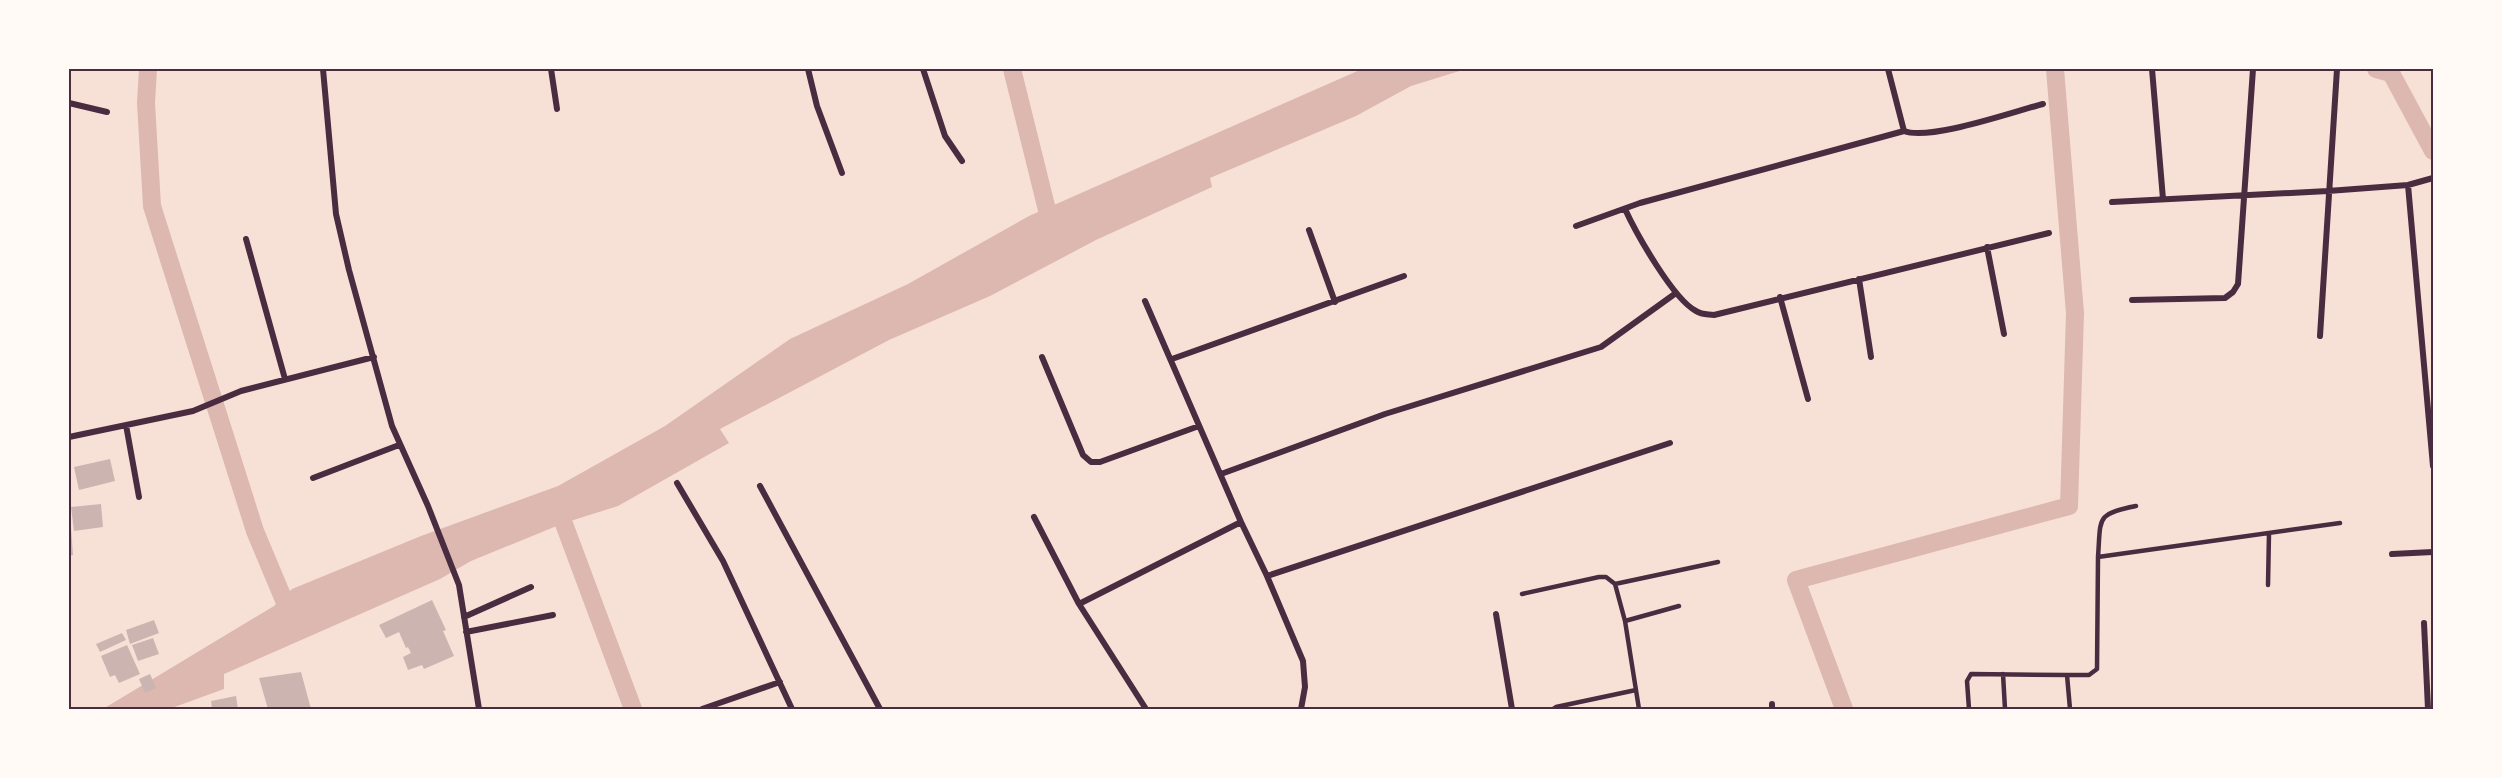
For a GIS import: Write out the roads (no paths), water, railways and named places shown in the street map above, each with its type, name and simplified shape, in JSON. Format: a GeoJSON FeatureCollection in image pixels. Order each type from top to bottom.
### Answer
{"type":"FeatureCollection","features":[{"type":"Feature","properties":{"kind":"street"},"geometry":{"type":"LineString","coordinates":[[323,69],[336,214],[392,426],[428,506],[459,585],[479,709]]}},
{"type":"Feature","properties":{"kind":"street"},"geometry":{"type":"LineString","coordinates":[[551,69],[558,109]]}},
{"type":"Feature","properties":{"kind":"street"},"geometry":{"type":"LineString","coordinates":[[808,69],[817,106],[842,173]]}},
{"type":"Feature","properties":{"kind":"street"},"geometry":{"type":"LineString","coordinates":[[923,69],[945,136],[962,161]]}},
{"type":"Feature","properties":{"kind":"street"},"geometry":{"type":"LineString","coordinates":[[1888,69],[1904,130]]}},
{"type":"Feature","properties":{"kind":"street"},"geometry":{"type":"LineString","coordinates":[[2152,69],[2163,199]]}},
{"type":"Feature","properties":{"kind":"street"},"geometry":{"type":"LineString","coordinates":[[2132,300],[2225,297],[2238,285],[2253,69]]}},
{"type":"Feature","properties":{"kind":"street"},"geometry":{"type":"LineString","coordinates":[[2320,336],[2337,69]]}},
{"type":"Feature","properties":{"kind":"street"},"geometry":{"type":"LineString","coordinates":[[69,103],[107,112]]}},
{"type":"Feature","properties":{"kind":"street"},"geometry":{"type":"LineString","coordinates":[[1576,226],[1625,209],[1904,130],[1913,134],[1934,133],[2043,104]]}},
{"type":"Feature","properties":{"kind":"street"},"geometry":{"type":"LineString","coordinates":[[2112,202],[2328,191],[2408,185],[2433,178]]}},
{"type":"Feature","properties":{"kind":"street"},"geometry":{"type":"LineString","coordinates":[[2408,185],[2433,466]]}},
{"type":"Feature","properties":{"kind":"street"},"geometry":{"type":"LineString","coordinates":[[1625,209],[1631,224],[1676,294],[1693,310],[1702,314],[1714,315],[2049,233]]}},
{"type":"Feature","properties":{"kind":"street"},"geometry":{"type":"LineString","coordinates":[[1309,230],[1335,302]]}},
{"type":"Feature","properties":{"kind":"street"},"geometry":{"type":"LineString","coordinates":[[246,239],[285,379]]}},
{"type":"Feature","properties":{"kind":"street"},"geometry":{"type":"LineString","coordinates":[[1988,247],[2004,334]]}},
{"type":"Feature","properties":{"kind":"street"},"geometry":{"type":"LineString","coordinates":[[1172,359],[1404,276]]}},
{"type":"Feature","properties":{"kind":"street"},"geometry":{"type":"LineString","coordinates":[[1859,279],[1871,357]]}},
{"type":"Feature","properties":{"kind":"street"},"geometry":{"type":"LineString","coordinates":[[1221,474],[1385,414],[1601,347],[1676,294]]}},
{"type":"Feature","properties":{"kind":"street"},"geometry":{"type":"LineString","coordinates":[[1780,297],[1808,399]]}},
{"type":"Feature","properties":{"kind":"street"},"geometry":{"type":"LineString","coordinates":[[1145,301],[1241,522],[1268,576],[1302,661],[1305,687],[1301,709]]}},
{"type":"Feature","properties":{"kind":"street"},"geometry":{"type":"LineString","coordinates":[[69,437],[193,411],[285,379],[374,357]]}},
{"type":"Feature","properties":{"kind":"street"},"geometry":{"type":"LineString","coordinates":[[1042,357],[1083,455],[1091,462],[1100,462],[1199,426]]}},
{"type":"Feature","properties":{"kind":"street"},"geometry":{"type":"LineString","coordinates":[[2424,361],[2433,360]]}},
{"type":"Feature","properties":{"kind":"street"},"geometry":{"type":"LineString","coordinates":[[126,425],[139,497]]}},
{"type":"Feature","properties":{"kind":"street"},"geometry":{"type":"LineString","coordinates":[[1268,576],[1670,443]]}},
{"type":"Feature","properties":{"kind":"street"},"geometry":{"type":"LineString","coordinates":[[314,478],[399,445]]}},
{"type":"Feature","properties":{"kind":"street"},"geometry":{"type":"LineString","coordinates":[[676,483],[723,561],[792,709]]}},
{"type":"Feature","properties":{"kind":"street"},"geometry":{"type":"LineString","coordinates":[[760,486],[880,709]]}},
{"type":"Feature","properties":{"kind":"street"},"geometry":{"type":"LineString","coordinates":[[1034,517],[1079,604],[1146,709]]}},
{"type":"Feature","properties":{"kind":"street"},"geometry":{"type":"LineString","coordinates":[[1079,604],[1241,522]]}},
{"type":"Feature","properties":{"kind":"street"},"geometry":{"type":"LineString","coordinates":[[2392,554],[2433,552]]}},
{"type":"Feature","properties":{"kind":"street"},"geometry":{"type":"LineString","coordinates":[[464,617],[531,587]]}},
{"type":"Feature","properties":{"kind":"street"},"geometry":{"type":"LineString","coordinates":[[1496,614],[1512,709]]}},
{"type":"Feature","properties":{"kind":"street"},"geometry":{"type":"LineString","coordinates":[[466,632],[553,615]]}},
{"type":"Feature","properties":{"kind":"street"},"geometry":{"type":"LineString","coordinates":[[2424,623],[2428,709]]}},
{"type":"Feature","properties":{"kind":"street"},"geometry":{"type":"LineString","coordinates":[[702,709],[780,682]]}},
{"type":"Feature","properties":{"kind":"lane"},"geometry":{"type":"LineString","coordinates":[[1969,709],[1967,681],[1971,675],[2089,675],[2097,669],[2100,522],[2108,512],[2136,506]]}},
{"type":"Feature","properties":{"kind":"lane"},"geometry":{"type":"LineString","coordinates":[[2098,557],[2340,523]]}},
{"type":"Feature","properties":{"kind":"lane"},"geometry":{"type":"LineString","coordinates":[[2268,585],[2269,533]]}},
{"type":"Feature","properties":{"kind":"lane"},"geometry":{"type":"LineString","coordinates":[[1615,584],[1718,562]]}},
{"type":"Feature","properties":{"kind":"lane"},"geometry":{"type":"LineString","coordinates":[[1522,594],[1599,577],[1606,577],[1615,584],[1625,621],[1639,709]]}},
{"type":"Feature","properties":{"kind":"lane"},"geometry":{"type":"LineString","coordinates":[[1625,621],[1679,606]]}},
{"type":"Feature","properties":{"kind":"lane"},"geometry":{"type":"LineString","coordinates":[[2003,674],[2005,709]]}},
{"type":"Feature","properties":{"kind":"lane"},"geometry":{"type":"LineString","coordinates":[[2067,675],[2070,709]]}},
{"type":"Feature","properties":{"kind":"lane"},"geometry":{"type":"LineString","coordinates":[[1553,709],[1636,690]]}},
{"type":"Feature","properties":{"kind":"waterway"},"geometry":{"type":"LineString","coordinates":[[148,69],[146,103],[152,206],[255,531],[291,617]]}},
{"type":"Feature","properties":{"kind":"waterway"},"geometry":{"type":"LineString","coordinates":[[1012,69],[1052,230]]}},
{"type":"Feature","properties":{"kind":"waterway"},"geometry":{"type":"LineString","coordinates":[[1844,709],[1796,580],[2069,506],[2075,313],[2055,69]]}},
{"type":"Feature","properties":{"kind":"waterway"},"geometry":{"type":"LineString","coordinates":[[2376,69],[2391,73],[2433,151]]}},
{"type":"Feature","properties":{"kind":"waterway"},"geometry":{"type":"LineString","coordinates":[[557,505],[633,709]]}}]}
